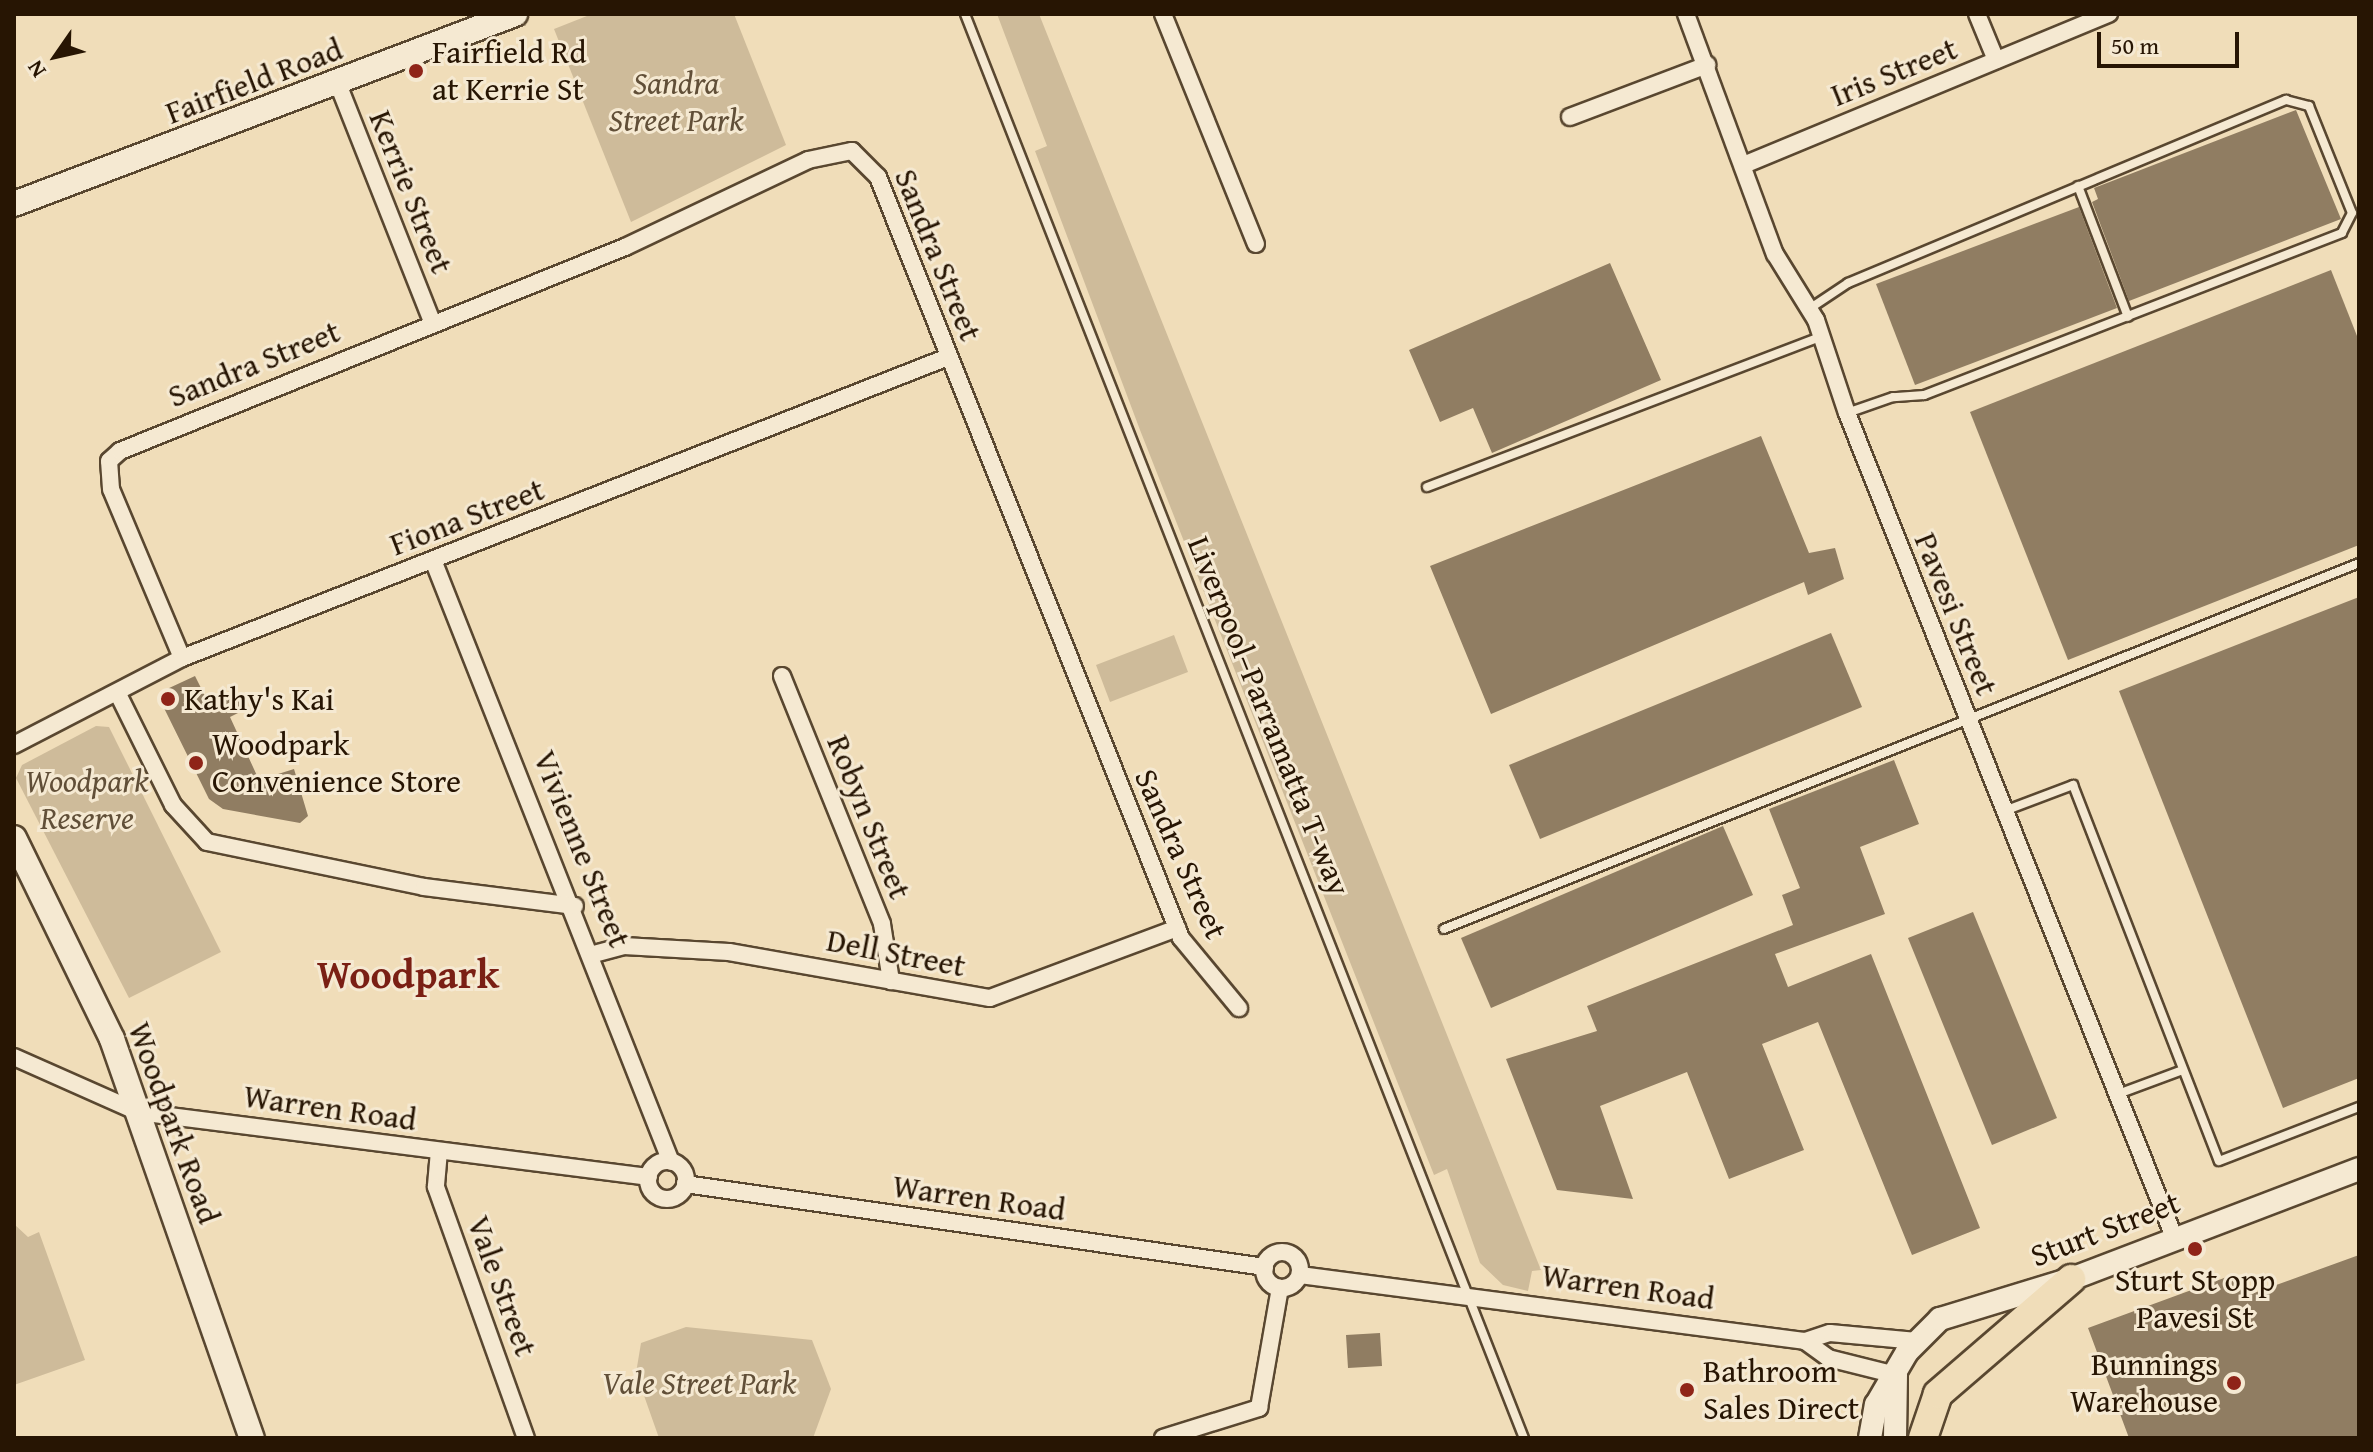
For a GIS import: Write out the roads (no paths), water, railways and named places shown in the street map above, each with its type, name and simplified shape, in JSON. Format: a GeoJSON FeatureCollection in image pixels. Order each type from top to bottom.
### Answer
{"type":"FeatureCollection","features":[{"type":"Feature","properties":{"kind":"highway"},"geometry":{"type":"LineString","coordinates":[[1923,1438],[1938,1394],[2071,1279]]}},
{"type":"Feature","properties":{"kind":"main road","name":"Fairfield Road"},"geometry":{"type":"LineString","coordinates":[[14,204],[338,84],[515,14]]}},
{"type":"Feature","properties":{"kind":"main road","name":"Woodpark Road"},"geometry":{"type":"LineString","coordinates":[[14,838],[112,1039],[252,1438]]}},
{"type":"Feature","properties":{"kind":"street"},"geometry":{"type":"LineString","coordinates":[[1163,14],[1256,244]]}},
{"type":"Feature","properties":{"kind":"street","name":"Pavesi Street"},"geometry":{"type":"LineString","coordinates":[[1686,14],[1746,164],[1775,254],[1822,336],[1847,413],[2174,1237]]}},
{"type":"Feature","properties":{"kind":"street"},"geometry":{"type":"LineString","coordinates":[[1977,14],[1996,60]]}},
{"type":"Feature","properties":{"kind":"street","name":"Iris Street"},"geometry":{"type":"LineString","coordinates":[[1746,164],[2109,14]]}},
{"type":"Feature","properties":{"kind":"street"},"geometry":{"type":"LineString","coordinates":[[1570,117],[1707,65]]}},
{"type":"Feature","properties":{"kind":"street","name":"Kerrie Street"},"geometry":{"type":"LineString","coordinates":[[338,84],[432,321]]}},
{"type":"Feature","properties":{"kind":"street","name":"Sandra Street"},"geometry":{"type":"LineString","coordinates":[[182,658],[111,489],[109,461],[132,444],[432,321],[625,247],[808,160],[852,151],[878,177],[1177,928],[1239,1008]]}},
{"type":"Feature","properties":{"kind":"street","name":"Fiona Street"},"geometry":{"type":"LineString","coordinates":[[14,745],[118,694],[182,658],[948,357]]}},
{"type":"Feature","properties":{"kind":"street","name":"Vivienne Street"},"geometry":{"type":"LineString","coordinates":[[433,560],[594,954],[671,1162]]}},
{"type":"Feature","properties":{"kind":"street","name":"Robyn Street"},"geometry":{"type":"LineString","coordinates":[[782,676],[882,924],[891,981]]}},
{"type":"Feature","properties":{"kind":"street"},"geometry":{"type":"LineString","coordinates":[[118,694],[173,805],[207,842],[424,887],[575,906]]}},
{"type":"Feature","properties":{"kind":"street","name":"Dell Street"},"geometry":{"type":"LineString","coordinates":[[594,954],[624,946],[729,952],[891,981],[1003,996],[1177,928]]}},
{"type":"Feature","properties":{"kind":"street","name":"Warren Road"},"geometry":{"type":"LineString","coordinates":[[14,1057],[138,1112],[649,1177]]}},
{"type":"Feature","properties":{"kind":"street","name":"Vale Street"},"geometry":{"type":"LineString","coordinates":[[439,1151],[436,1187],[526,1438]]}},
{"type":"Feature","properties":{"kind":"street"},"geometry":{"type":"LineString","coordinates":[[671,1162],[682,1169],[685,1184],[665,1198],[651,1190],[649,1177],[657,1164],[671,1162]]}},
{"type":"Feature","properties":{"kind":"street","name":"Sturt Street"},"geometry":{"type":"LineString","coordinates":[[1870,1438],[1876,1405],[1917,1341],[1940,1319],[2071,1279],[2174,1237],[2359,1169]]}},
{"type":"Feature","properties":{"kind":"street","name":"Warren Road"},"geometry":{"type":"LineString","coordinates":[[685,1184],[1265,1267]]}},
{"type":"Feature","properties":{"kind":"street"},"geometry":{"type":"LineString","coordinates":[[1163,1438],[1259,1408],[1280,1288],[1300,1275],[1298,1262],[1285,1252],[1270,1258],[1265,1267],[1267,1279],[1280,1288]]}},
{"type":"Feature","properties":{"kind":"street","name":"Warren Road"},"geometry":{"type":"LineString","coordinates":[[1300,1275],[1805,1341],[1830,1333],[1917,1341]]}},
{"type":"Feature","properties":{"kind":"street","name":"Warren Road"},"geometry":{"type":"LineString","coordinates":[[1805,1341],[1828,1358],[1896,1375]]}},
{"type":"Feature","properties":{"kind":"street"},"geometry":{"type":"LineString","coordinates":[[1895,1438],[1896,1375]]}},
{"type":"Feature","properties":{"kind":"lane","name":"Liverpool–Parramatta T-way"},"geometry":{"type":"LineString","coordinates":[[965,14],[1391,1086],[1467,1295],[1524,1438]]}},
{"type":"Feature","properties":{"kind":"lane"},"geometry":{"type":"LineString","coordinates":[[1809,309],[1848,283],[2295,99],[2314,115],[2352,213],[2342,233],[1924,395],[1893,397],[1847,413]]}},
{"type":"Feature","properties":{"kind":"lane"},"geometry":{"type":"LineString","coordinates":[[2078,186],[2128,317]]}},
{"type":"Feature","properties":{"kind":"lane"},"geometry":{"type":"LineString","coordinates":[[1427,487],[1822,336]]}},
{"type":"Feature","properties":{"kind":"lane"},"geometry":{"type":"LineString","coordinates":[[1444,929],[2359,563]]}},
{"type":"Feature","properties":{"kind":"lane"},"geometry":{"type":"LineString","coordinates":[[2004,811],[2073,785],[2219,1161],[2359,1107]]}},
{"type":"Feature","properties":{"kind":"lane"},"geometry":{"type":"LineString","coordinates":[[2117,1094],[2183,1070]]}},
{"type":"Feature","properties":{"kind":"place","name":"Fairfield Rd at Kerrie St"},"geometry":{"type":"Point","coordinates":[416,71]}},
{"type":"Feature","properties":{"kind":"place","name":"Kathy's Kai"},"geometry":{"type":"Point","coordinates":[168,699]}},
{"type":"Feature","properties":{"kind":"place","name":"Woodpark Convenience Store"},"geometry":{"type":"Point","coordinates":[196,763]}},
{"type":"Feature","properties":{"kind":"place","name":"Sturt St opp Pavesi St"},"geometry":{"type":"Point","coordinates":[2195,1249]}},
{"type":"Feature","properties":{"kind":"place","name":"Bunnings Warehouse"},"geometry":{"type":"Point","coordinates":[2234,1383]}},
{"type":"Feature","properties":{"kind":"place","name":"Bathroom Sales Direct"},"geometry":{"type":"Point","coordinates":[1687,1390]}},
{"type":"Feature","properties":{"kind":"district","name":"Woodpark"},"geometry":{"type":"Point","coordinates":[408,974]}},
{"type":"Feature","properties":{"kind":"park label","name":"Sandra Street Park"},"geometry":{"type":"Point","coordinates":[676,102]}},
{"type":"Feature","properties":{"kind":"park label","name":"Woodpark Reserve"},"geometry":{"type":"Point","coordinates":[87,800]}},
{"type":"Feature","properties":{"kind":"park label","name":"Vale Street Park"},"geometry":{"type":"Point","coordinates":[699,1383]}}]}
